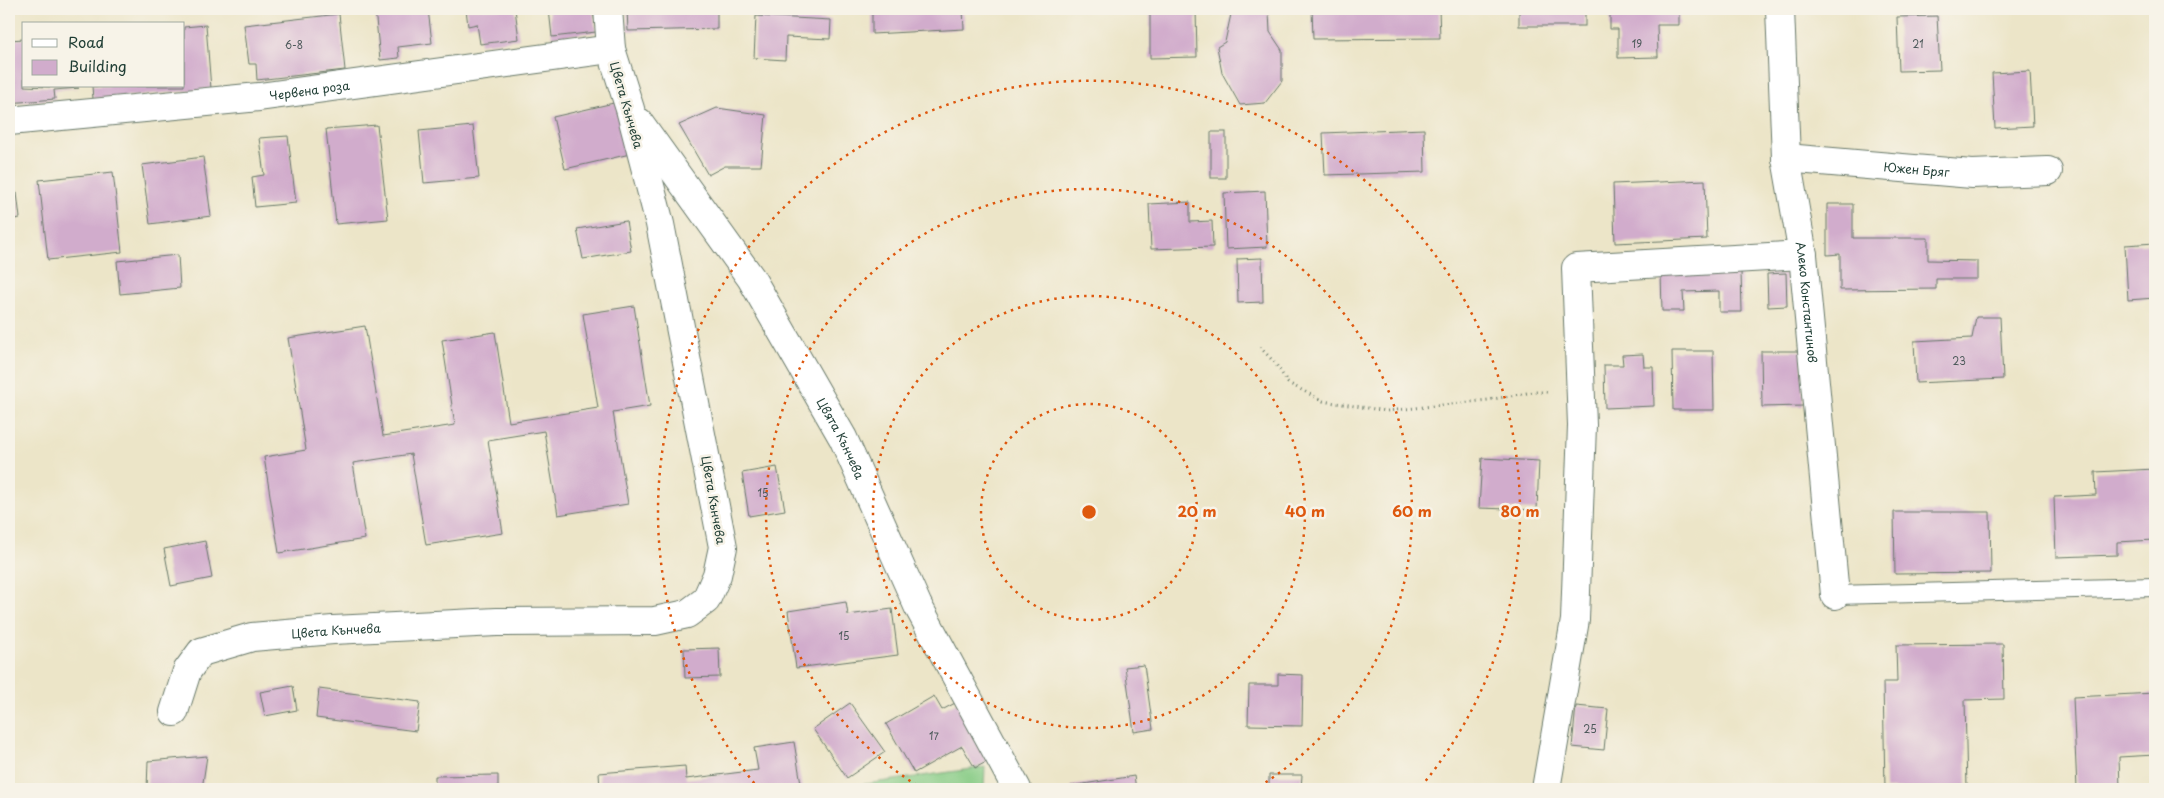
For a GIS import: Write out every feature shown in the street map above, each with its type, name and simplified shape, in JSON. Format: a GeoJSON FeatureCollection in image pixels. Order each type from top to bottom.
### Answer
{"type":"FeatureCollection","features":[{"type":"Feature","properties":{"kind":"street","name":"Цвета Кънчева"},"geometry":{"type":"LineString","coordinates":[[174,712],[187,671],[201,652],[252,637],[497,622],[655,621],[687,614],[706,600],[717,575],[724,547],[660,224],[630,109],[611,49],[608,9]]}},
{"type":"Feature","properties":{"kind":"street","name":"Алеко Константинов"},"geometry":{"type":"LineString","coordinates":[[1780,9],[1786,158],[1803,255],[1835,595]]}},
{"type":"Feature","properties":{"kind":"street","name":"Червена роза"},"geometry":{"type":"LineString","coordinates":[[9,120],[259,97],[611,49]]}},
{"type":"Feature","properties":{"kind":"street","name":"Цвята Кънчева"},"geometry":{"type":"LineString","coordinates":[[630,109],[751,278],[838,430],[918,606],[1017,789]]}},
{"type":"Feature","properties":{"kind":"street","name":"Южен Бряг"},"geometry":{"type":"LineString","coordinates":[[1786,158],[1972,174],[2048,171]]}},
{"type":"Feature","properties":{"kind":"street"},"geometry":{"type":"LineString","coordinates":[[1546,789],[1575,620],[1582,392],[1576,268],[1803,255]]}},
{"type":"Feature","properties":{"kind":"lane"},"geometry":{"type":"LineString","coordinates":[[1835,595],[2155,587]]}},
{"type":"Feature","properties":{"kind":"path"},"geometry":{"type":"LineString","coordinates":[[1260,347],[1275,363],[1288,383],[1323,401],[1386,411],[1488,400],[1532,392],[1582,392]]}},
{"type":"Feature","properties":{"kind":"green space"},"geometry":{"type":"Polygon","coordinates":[[[985,767],[984,789],[831,789],[985,767]]]}},
{"type":"Feature","properties":{"kind":"building"},"geometry":{"type":"Polygon","coordinates":[[[375,9],[428,9],[432,43],[398,47],[399,58],[380,60],[375,9]]]}},
{"type":"Feature","properties":{"kind":"building"},"geometry":{"type":"Polygon","coordinates":[[[466,9],[515,9],[519,39],[480,44],[477,24],[468,26],[466,9]]]}},
{"type":"Feature","properties":{"kind":"building"},"geometry":{"type":"Polygon","coordinates":[[[549,9],[593,9],[596,32],[552,37],[549,9]]]}},
{"type":"Feature","properties":{"kind":"building"},"geometry":{"type":"Polygon","coordinates":[[[627,9],[717,9],[717,29],[628,31],[627,9]]]}},
{"type":"Feature","properties":{"kind":"building"},"geometry":{"type":"Polygon","coordinates":[[[963,9],[964,29],[872,34],[872,13],[963,9]]]}},
{"type":"Feature","properties":{"kind":"building"},"geometry":{"type":"Polygon","coordinates":[[[1150,9],[1196,9],[1197,57],[1150,58],[1150,9]]]}},
{"type":"Feature","properties":{"kind":"building"},"geometry":{"type":"Polygon","coordinates":[[[1312,9],[1439,9],[1440,38],[1313,39],[1312,9]]]}},
{"type":"Feature","properties":{"kind":"building"},"geometry":{"type":"Polygon","coordinates":[[[1519,9],[1585,9],[1585,26],[1519,26],[1519,9]]]}},
{"type":"Feature","properties":{"kind":"building"},"geometry":{"type":"Polygon","coordinates":[[[1610,9],[1679,9],[1679,25],[1657,25],[1658,57],[1618,58],[1618,29],[1610,29],[1610,9]]]}},
{"type":"Feature","properties":{"kind":"building"},"geometry":{"type":"Polygon","coordinates":[[[1269,12],[1270,32],[1282,50],[1282,81],[1265,103],[1240,105],[1222,73],[1217,47],[1225,42],[1231,14],[1269,12]]]}},
{"type":"Feature","properties":{"kind":"building"},"geometry":{"type":"Polygon","coordinates":[[[339,14],[345,70],[257,80],[256,64],[249,64],[244,25],[339,14]]]}},
{"type":"Feature","properties":{"kind":"building"},"geometry":{"type":"Polygon","coordinates":[[[756,16],[831,20],[830,39],[786,37],[785,60],[754,58],[756,16]]]}},
{"type":"Feature","properties":{"kind":"building"},"geometry":{"type":"Polygon","coordinates":[[[1937,16],[1940,70],[1899,71],[1897,17],[1937,16]]]}},
{"type":"Feature","properties":{"kind":"building"},"geometry":{"type":"Polygon","coordinates":[[[206,25],[211,89],[93,99],[92,88],[185,88],[185,27],[206,25]]]}},
{"type":"Feature","properties":{"kind":"building"},"geometry":{"type":"Polygon","coordinates":[[[22,39],[22,88],[79,88],[54,90],[55,99],[9,103],[9,40],[22,39]]]}},
{"type":"Feature","properties":{"kind":"building"},"geometry":{"type":"Polygon","coordinates":[[[2030,71],[2033,126],[1995,128],[1992,73],[2030,71]]]}},
{"type":"Feature","properties":{"kind":"building"},"geometry":{"type":"Polygon","coordinates":[[[618,102],[630,154],[565,169],[553,117],[618,102]]]}},
{"type":"Feature","properties":{"kind":"building"},"geometry":{"type":"Polygon","coordinates":[[[717,108],[766,115],[761,166],[725,166],[708,175],[679,125],[717,108]]]}},
{"type":"Feature","properties":{"kind":"building"},"geometry":{"type":"Polygon","coordinates":[[[377,125],[388,219],[336,224],[326,129],[377,125]]]}},
{"type":"Feature","properties":{"kind":"building"},"geometry":{"type":"Polygon","coordinates":[[[473,126],[479,178],[424,183],[419,131],[473,126]]]}},
{"type":"Feature","properties":{"kind":"building"},"geometry":{"type":"Polygon","coordinates":[[[1424,129],[1425,172],[1325,175],[1323,133],[1424,129]]]}},
{"type":"Feature","properties":{"kind":"building"},"geometry":{"type":"Polygon","coordinates":[[[1211,132],[1226,132],[1226,178],[1211,178],[1211,132]]]}},
{"type":"Feature","properties":{"kind":"building"},"geometry":{"type":"Polygon","coordinates":[[[288,136],[296,203],[255,207],[252,177],[264,175],[259,138],[288,136]]]}},
{"type":"Feature","properties":{"kind":"building"},"geometry":{"type":"Polygon","coordinates":[[[203,157],[211,216],[150,224],[142,165],[203,157]]]}},
{"type":"Feature","properties":{"kind":"building"},"geometry":{"type":"Polygon","coordinates":[[[113,172],[122,252],[48,260],[39,180],[113,172]]]}},
{"type":"Feature","properties":{"kind":"building"},"geometry":{"type":"Polygon","coordinates":[[[1705,180],[1707,239],[1615,243],[1613,184],[1705,180]]]}},
{"type":"Feature","properties":{"kind":"building"},"geometry":{"type":"Polygon","coordinates":[[[1265,191],[1267,247],[1226,249],[1224,193],[1265,191]]]}},
{"type":"Feature","properties":{"kind":"building"},"geometry":{"type":"Polygon","coordinates":[[[17,193],[20,218],[9,220],[9,194],[17,193]]]}},
{"type":"Feature","properties":{"kind":"building"},"geometry":{"type":"Polygon","coordinates":[[[1190,202],[1190,222],[1212,221],[1213,247],[1151,249],[1149,204],[1190,202]]]}},
{"type":"Feature","properties":{"kind":"building"},"geometry":{"type":"Polygon","coordinates":[[[1827,204],[1853,204],[1853,238],[1928,238],[1928,260],[1977,261],[1977,279],[1936,279],[1936,289],[1840,290],[1840,254],[1827,255],[1827,204]]]}},
{"type":"Feature","properties":{"kind":"building"},"geometry":{"type":"Polygon","coordinates":[[[626,221],[631,251],[583,259],[577,229],[626,221]]]}},
{"type":"Feature","properties":{"kind":"building"},"geometry":{"type":"Polygon","coordinates":[[[2155,243],[2155,298],[2128,300],[2125,245],[2155,243]]]}},
{"type":"Feature","properties":{"kind":"building"},"geometry":{"type":"Polygon","coordinates":[[[178,255],[180,288],[120,294],[117,261],[178,255]]]}},
{"type":"Feature","properties":{"kind":"building"},"geometry":{"type":"Polygon","coordinates":[[[1262,258],[1263,302],[1238,303],[1237,259],[1262,258]]]}},
{"type":"Feature","properties":{"kind":"building"},"geometry":{"type":"Polygon","coordinates":[[[1741,271],[1742,312],[1719,312],[1719,291],[1683,292],[1684,311],[1662,311],[1661,273],[1741,271]]]}},
{"type":"Feature","properties":{"kind":"building"},"geometry":{"type":"Polygon","coordinates":[[[1786,273],[1787,306],[1768,307],[1767,274],[1786,273]]]}},
{"type":"Feature","properties":{"kind":"building"},"geometry":{"type":"Polygon","coordinates":[[[634,306],[650,406],[613,412],[628,504],[558,515],[544,431],[488,440],[503,533],[426,545],[411,454],[353,463],[365,539],[279,553],[264,457],[306,450],[288,338],[365,326],[383,436],[455,425],[442,340],[495,332],[509,422],[598,408],[583,314],[634,306]]]}},
{"type":"Feature","properties":{"kind":"building"},"geometry":{"type":"Polygon","coordinates":[[[1976,317],[2000,317],[2003,379],[1916,383],[1914,341],[1972,338],[1976,317]]]}},
{"type":"Feature","properties":{"kind":"building"},"geometry":{"type":"Polygon","coordinates":[[[1672,351],[1713,351],[1714,410],[1673,410],[1672,351]]]}},
{"type":"Feature","properties":{"kind":"building"},"geometry":{"type":"Polygon","coordinates":[[[1761,351],[1802,351],[1803,406],[1762,407],[1761,351]]]}},
{"type":"Feature","properties":{"kind":"building"},"geometry":{"type":"Polygon","coordinates":[[[1643,354],[1644,367],[1653,367],[1654,406],[1605,408],[1604,365],[1623,365],[1622,355],[1643,354]]]}},
{"type":"Feature","properties":{"kind":"building"},"geometry":{"type":"Polygon","coordinates":[[[1482,458],[1539,461],[1537,510],[1479,508],[1482,458]]]}},
{"type":"Feature","properties":{"kind":"building"},"geometry":{"type":"Polygon","coordinates":[[[777,467],[785,510],[749,516],[742,473],[777,467]]]}},
{"type":"Feature","properties":{"kind":"building"},"geometry":{"type":"Polygon","coordinates":[[[2155,469],[2155,540],[2117,542],[2117,555],[2056,557],[2054,497],[2096,495],[2095,472],[2155,469]]]}},
{"type":"Feature","properties":{"kind":"building"},"geometry":{"type":"Polygon","coordinates":[[[1894,512],[1990,512],[1991,573],[1895,574],[1894,512]]]}},
{"type":"Feature","properties":{"kind":"building"},"geometry":{"type":"Polygon","coordinates":[[[205,541],[212,578],[171,586],[164,549],[205,541]]]}},
{"type":"Feature","properties":{"kind":"building"},"geometry":{"type":"Polygon","coordinates":[[[846,602],[848,615],[892,609],[898,655],[796,668],[788,611],[846,602]]]}},
{"type":"Feature","properties":{"kind":"building"},"geometry":{"type":"Polygon","coordinates":[[[2003,644],[2004,699],[1965,700],[1967,789],[1885,789],[1883,682],[1897,682],[1896,645],[2003,644]]]}},
{"type":"Feature","properties":{"kind":"building"},"geometry":{"type":"Polygon","coordinates":[[[719,648],[720,677],[685,678],[684,649],[719,648]]]}},
{"type":"Feature","properties":{"kind":"building"},"geometry":{"type":"Polygon","coordinates":[[[1144,665],[1153,729],[1134,732],[1125,667],[1144,665]]]}},
{"type":"Feature","properties":{"kind":"building"},"geometry":{"type":"Polygon","coordinates":[[[1278,674],[1303,675],[1302,726],[1248,725],[1249,685],[1278,685],[1278,674]]]}},
{"type":"Feature","properties":{"kind":"building"},"geometry":{"type":"Polygon","coordinates":[[[293,686],[297,710],[265,716],[260,692],[293,686]]]}},
{"type":"Feature","properties":{"kind":"building"},"geometry":{"type":"Polygon","coordinates":[[[319,689],[420,702],[416,731],[316,718],[319,689]]]}},
{"type":"Feature","properties":{"kind":"building"},"geometry":{"type":"Polygon","coordinates":[[[2155,693],[2155,755],[2119,757],[2120,789],[2077,789],[2073,697],[2155,693]]]}},
{"type":"Feature","properties":{"kind":"building"},"geometry":{"type":"Polygon","coordinates":[[[934,696],[942,710],[957,702],[990,760],[975,768],[962,746],[914,773],[886,724],[934,696]]]}},
{"type":"Feature","properties":{"kind":"building"},"geometry":{"type":"Polygon","coordinates":[[[850,703],[885,752],[847,778],[813,729],[850,703]]]}},
{"type":"Feature","properties":{"kind":"building"},"geometry":{"type":"Polygon","coordinates":[[[1576,706],[1608,709],[1604,750],[1572,747],[1576,706]]]}},
{"type":"Feature","properties":{"kind":"building"},"geometry":{"type":"Polygon","coordinates":[[[794,742],[802,789],[600,789],[599,773],[685,766],[686,779],[758,770],[754,748],[794,742]]]}},
{"type":"Feature","properties":{"kind":"building"},"geometry":{"type":"Polygon","coordinates":[[[207,756],[202,789],[147,789],[148,761],[207,756]]]}},
{"type":"Feature","properties":{"kind":"building"},"geometry":{"type":"Polygon","coordinates":[[[498,775],[498,789],[435,789],[435,776],[498,775]]]}},
{"type":"Feature","properties":{"kind":"building"},"geometry":{"type":"Polygon","coordinates":[[[1269,775],[1302,775],[1301,789],[1269,789],[1269,775]]]}},
{"type":"Feature","properties":{"kind":"building"},"geometry":{"type":"Polygon","coordinates":[[[1134,776],[1136,789],[1072,789],[1071,786],[1134,776]]]}}]}
